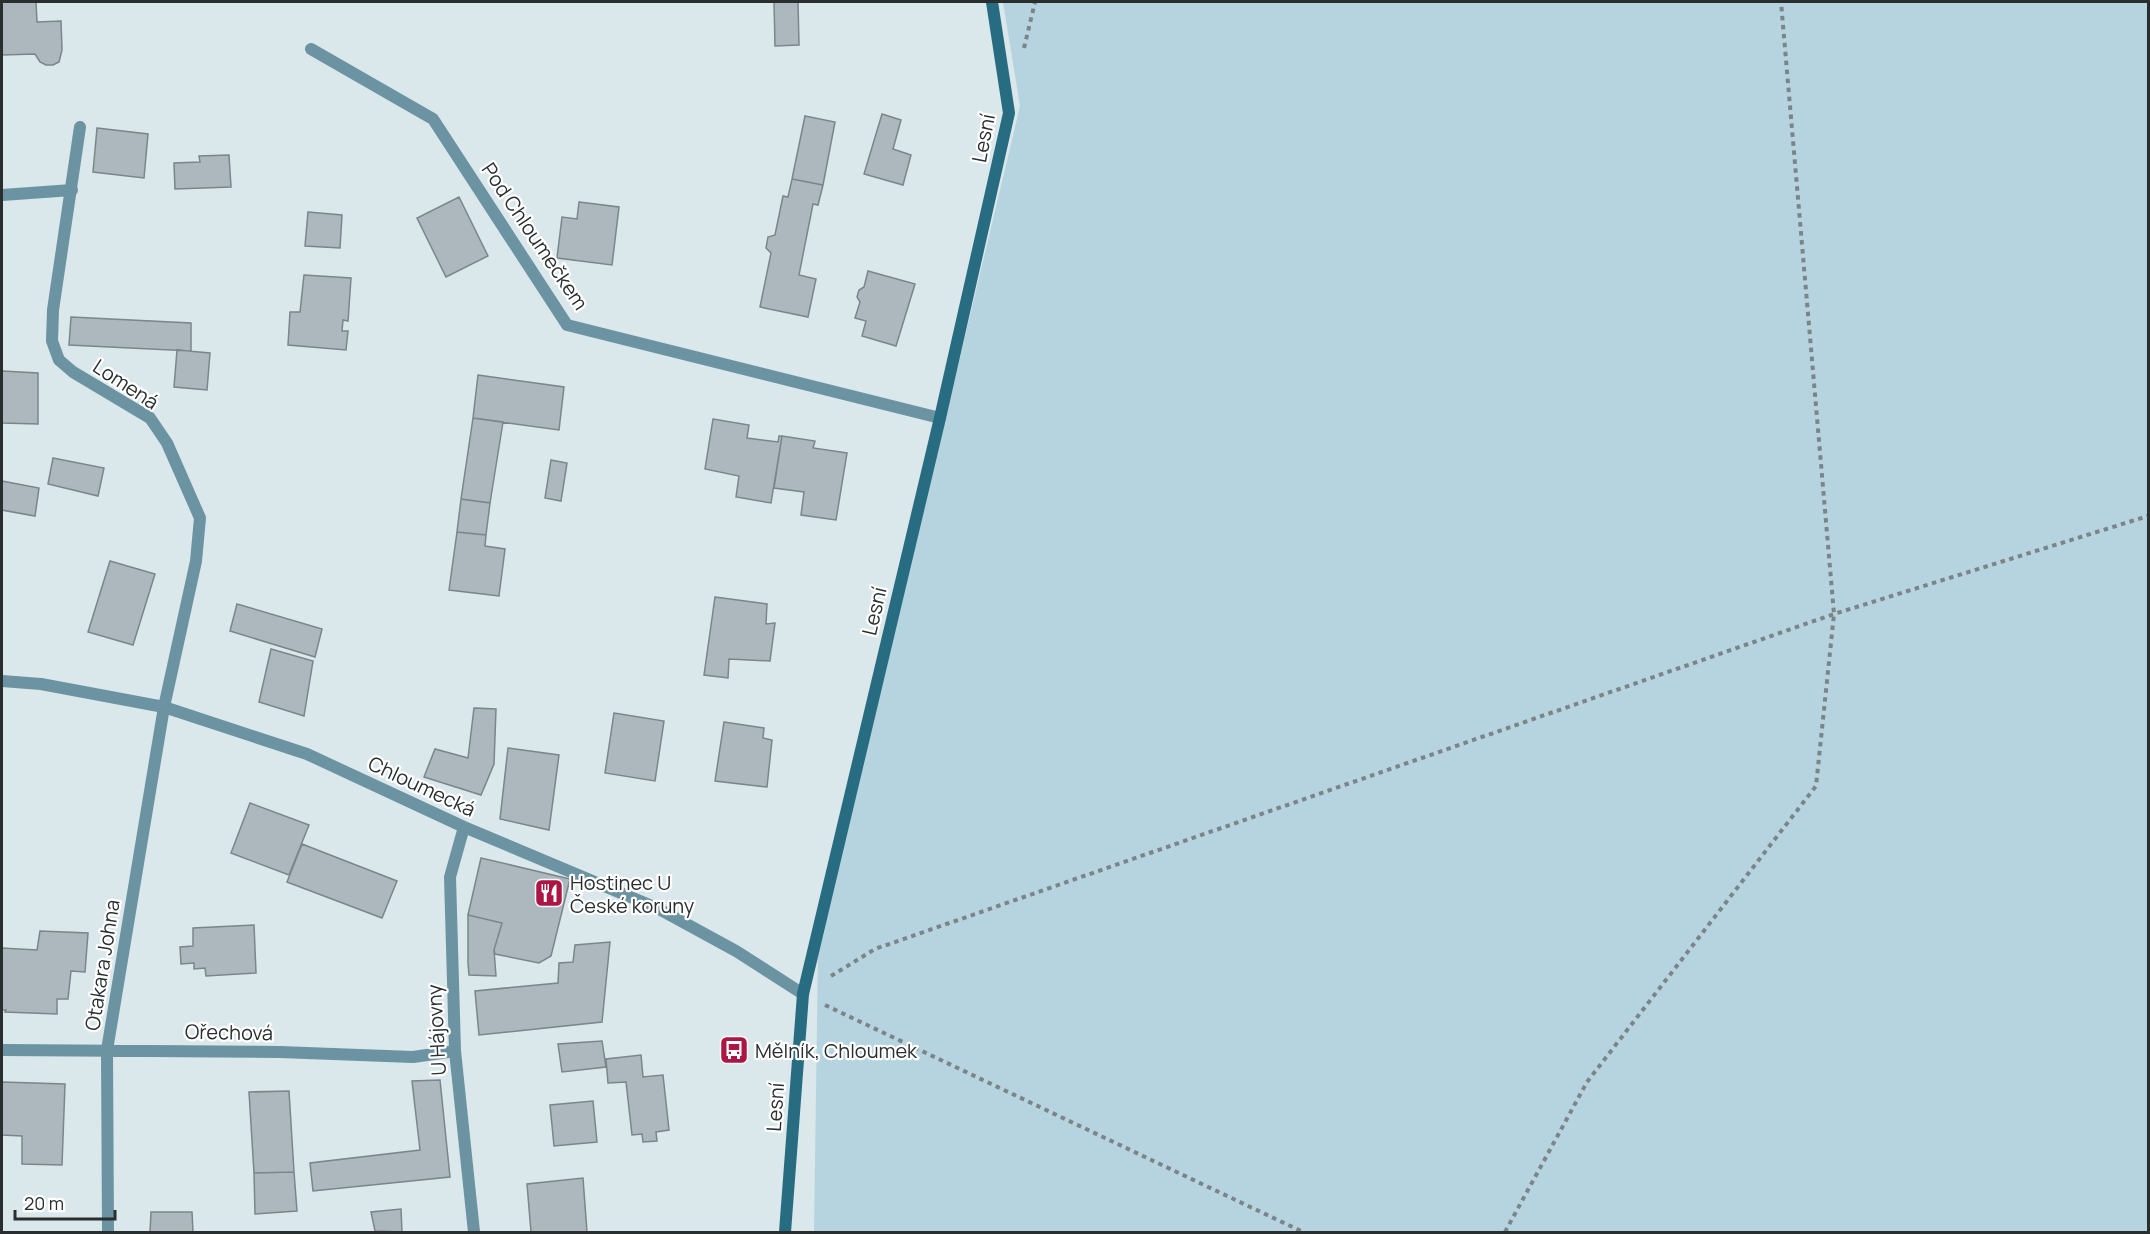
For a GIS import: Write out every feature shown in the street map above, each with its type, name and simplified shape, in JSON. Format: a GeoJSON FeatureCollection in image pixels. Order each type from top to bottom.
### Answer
{"type":"FeatureCollection","features":[{"type":"Feature","properties":{"kind":"street","name":"Lesní"},"geometry":{"type":"LineString","coordinates":[[785,1233],[803,994],[1010,112],[992,2]]}},
{"type":"Feature","properties":{"kind":"street","name":"Pod Chloumečkem"},"geometry":{"type":"LineString","coordinates":[[311,49],[434,119],[567,325],[940,418]]}},
{"type":"Feature","properties":{"kind":"street","name":"Lomená"},"geometry":{"type":"LineString","coordinates":[[80,127],[53,310],[52,340],[59,360],[73,372],[150,418],[167,443],[200,518],[196,561],[164,707]]}},
{"type":"Feature","properties":{"kind":"street"},"geometry":{"type":"LineString","coordinates":[[2,195],[72,190]]}},
{"type":"Feature","properties":{"kind":"street","name":"Chloumecká"},"geometry":{"type":"LineString","coordinates":[[2,681],[41,684],[164,707],[307,754],[464,827],[658,909],[736,951],[803,994]]}},
{"type":"Feature","properties":{"kind":"street","name":"Otakara Johna"},"geometry":{"type":"LineString","coordinates":[[108,1233],[107,1050],[164,707]]}},
{"type":"Feature","properties":{"kind":"street","name":"U Hájovny"},"geometry":{"type":"LineString","coordinates":[[464,827],[450,877],[455,1051],[474,1233]]}},
{"type":"Feature","properties":{"kind":"street","name":"Ořechová"},"geometry":{"type":"LineString","coordinates":[[2,1050],[280,1052],[413,1057],[455,1051]]}},
{"type":"Feature","properties":{"kind":"path"},"geometry":{"type":"LineString","coordinates":[[1505,1233],[1587,1082],[1816,786],[1834,614],[1781,2]]}},
{"type":"Feature","properties":{"kind":"path"},"geometry":{"type":"LineString","coordinates":[[803,994],[875,949],[1834,614],[2148,516]]}},
{"type":"Feature","properties":{"kind":"path"},"geometry":{"type":"LineString","coordinates":[[803,994],[1303,1233]]}},
{"type":"Feature","properties":{"kind":"shaded area"},"geometry":{"type":"Polygon","coordinates":[[[1003,2],[2148,2],[2148,1232],[814,1232],[818,953],[1020,106],[1003,2]]]}},
{"type":"Feature","properties":{"kind":"building"},"geometry":{"type":"Polygon","coordinates":[[[2,2],[36,2],[37,22],[61,21],[62,50],[59,62],[46,65],[40,62],[35,54],[2,55],[2,2]]]}},
{"type":"Feature","properties":{"kind":"building"},"geometry":{"type":"Polygon","coordinates":[[[774,2],[798,2],[799,45],[775,46],[774,2]]]}},
{"type":"Feature","properties":{"kind":"building"},"geometry":{"type":"Polygon","coordinates":[[[882,114],[901,120],[893,149],[911,155],[903,185],[864,174],[882,114]]]}},
{"type":"Feature","properties":{"kind":"building"},"geometry":{"type":"Polygon","coordinates":[[[805,116],[835,122],[823,185],[792,179],[805,116]]]}},
{"type":"Feature","properties":{"kind":"building"},"geometry":{"type":"Polygon","coordinates":[[[97,128],[148,134],[144,178],[93,172],[97,128]]]}},
{"type":"Feature","properties":{"kind":"building"},"geometry":{"type":"Polygon","coordinates":[[[229,155],[231,187],[175,189],[174,163],[200,162],[199,156],[229,155]]]}},
{"type":"Feature","properties":{"kind":"building"},"geometry":{"type":"Polygon","coordinates":[[[792,179],[823,185],[818,205],[813,204],[799,275],[816,279],[808,317],[760,307],[771,253],[766,248],[768,237],[775,235],[783,196],[788,197],[792,179]]]}},
{"type":"Feature","properties":{"kind":"building"},"geometry":{"type":"Polygon","coordinates":[[[459,197],[488,256],[446,277],[417,218],[459,197]]]}},
{"type":"Feature","properties":{"kind":"building"},"geometry":{"type":"Polygon","coordinates":[[[579,202],[619,207],[612,265],[557,258],[562,217],[577,219],[579,202]]]}},
{"type":"Feature","properties":{"kind":"building"},"geometry":{"type":"Polygon","coordinates":[[[308,212],[342,215],[340,248],[305,246],[308,212]]]}},
{"type":"Feature","properties":{"kind":"building"},"geometry":{"type":"Polygon","coordinates":[[[868,271],[915,284],[896,346],[862,336],[866,321],[855,318],[860,302],[857,297],[859,290],[864,287],[868,271]]]}},
{"type":"Feature","properties":{"kind":"building"},"geometry":{"type":"Polygon","coordinates":[[[304,275],[351,278],[348,321],[343,320],[342,331],[348,331],[346,350],[288,345],[290,312],[300,312],[304,275]]]}},
{"type":"Feature","properties":{"kind":"building"},"geometry":{"type":"Polygon","coordinates":[[[71,317],[191,323],[191,351],[69,345],[71,317]]]}},
{"type":"Feature","properties":{"kind":"building"},"geometry":{"type":"Polygon","coordinates":[[[177,350],[210,353],[207,390],[174,387],[177,350]]]}},
{"type":"Feature","properties":{"kind":"building"},"geometry":{"type":"Polygon","coordinates":[[[2,371],[38,373],[38,424],[2,423],[2,371]]]}},
{"type":"Feature","properties":{"kind":"building"},"geometry":{"type":"Polygon","coordinates":[[[478,375],[564,387],[559,430],[473,418],[478,375]]]}},
{"type":"Feature","properties":{"kind":"building"},"geometry":{"type":"Polygon","coordinates":[[[473,418],[503,422],[490,503],[461,499],[473,418]]]}},
{"type":"Feature","properties":{"kind":"building"},"geometry":{"type":"Polygon","coordinates":[[[713,419],[749,425],[747,438],[778,442],[779,436],[782,436],[771,503],[736,497],[739,476],[705,469],[713,419]]]}},
{"type":"Feature","properties":{"kind":"building"},"geometry":{"type":"Polygon","coordinates":[[[782,436],[815,441],[813,448],[847,453],[836,520],[801,515],[804,492],[774,488],[782,436]]]}},
{"type":"Feature","properties":{"kind":"building"},"geometry":{"type":"Polygon","coordinates":[[[53,458],[104,468],[98,496],[48,484],[53,458]]]}},
{"type":"Feature","properties":{"kind":"building"},"geometry":{"type":"Polygon","coordinates":[[[551,460],[567,463],[561,501],[545,498],[551,460]]]}},
{"type":"Feature","properties":{"kind":"building"},"geometry":{"type":"Polygon","coordinates":[[[2,481],[39,488],[35,516],[2,510],[2,481]]]}},
{"type":"Feature","properties":{"kind":"building"},"geometry":{"type":"Polygon","coordinates":[[[461,499],[490,503],[486,535],[457,532],[461,499]]]}},
{"type":"Feature","properties":{"kind":"building"},"geometry":{"type":"Polygon","coordinates":[[[457,532],[486,535],[485,546],[505,549],[499,596],[449,590],[457,532]]]}},
{"type":"Feature","properties":{"kind":"building"},"geometry":{"type":"Polygon","coordinates":[[[110,561],[155,574],[133,645],[88,632],[110,561]]]}},
{"type":"Feature","properties":{"kind":"building"},"geometry":{"type":"Polygon","coordinates":[[[715,597],[767,604],[766,624],[775,623],[770,661],[729,659],[728,678],[704,675],[715,597]]]}},
{"type":"Feature","properties":{"kind":"building"},"geometry":{"type":"Polygon","coordinates":[[[237,604],[322,629],[315,657],[230,631],[237,604]]]}},
{"type":"Feature","properties":{"kind":"building"},"geometry":{"type":"Polygon","coordinates":[[[271,649],[313,661],[304,716],[259,702],[271,649]]]}},
{"type":"Feature","properties":{"kind":"building"},"geometry":{"type":"Polygon","coordinates":[[[474,708],[496,709],[494,764],[481,795],[424,777],[435,749],[468,758],[474,708]]]}},
{"type":"Feature","properties":{"kind":"building"},"geometry":{"type":"Polygon","coordinates":[[[614,713],[664,721],[655,781],[605,773],[614,713]]]}},
{"type":"Feature","properties":{"kind":"building"},"geometry":{"type":"Polygon","coordinates":[[[724,722],[764,728],[763,738],[772,740],[767,787],[715,781],[724,722]]]}},
{"type":"Feature","properties":{"kind":"building"},"geometry":{"type":"Polygon","coordinates":[[[508,748],[559,755],[549,830],[500,819],[508,748]]]}},
{"type":"Feature","properties":{"kind":"building"},"geometry":{"type":"Polygon","coordinates":[[[250,803],[309,825],[289,875],[231,853],[250,803]]]}},
{"type":"Feature","properties":{"kind":"building"},"geometry":{"type":"Polygon","coordinates":[[[302,844],[397,881],[382,918],[287,882],[302,844]]]}},
{"type":"Feature","properties":{"kind":"building"},"geometry":{"type":"Polygon","coordinates":[[[481,858],[570,879],[551,956],[539,963],[495,954],[494,950],[502,923],[468,915],[481,858]]]}},
{"type":"Feature","properties":{"kind":"building"},"geometry":{"type":"Polygon","coordinates":[[[468,915],[502,923],[494,950],[496,976],[469,975],[468,915]]]}},
{"type":"Feature","properties":{"kind":"building"},"geometry":{"type":"Polygon","coordinates":[[[254,925],[256,973],[206,976],[205,968],[194,969],[194,963],[181,964],[180,947],[193,946],[193,928],[254,925]]]}},
{"type":"Feature","properties":{"kind":"building"},"geometry":{"type":"Polygon","coordinates":[[[40,931],[88,933],[85,972],[71,971],[68,999],[57,999],[57,1014],[5,1012],[6,1010],[2,1010],[2,948],[37,950],[40,931]]]}},
{"type":"Feature","properties":{"kind":"building"},"geometry":{"type":"Polygon","coordinates":[[[610,942],[602,1022],[479,1035],[475,991],[558,983],[559,963],[573,962],[575,945],[610,942]]]}},
{"type":"Feature","properties":{"kind":"building"},"geometry":{"type":"Polygon","coordinates":[[[602,1041],[606,1067],[562,1072],[558,1044],[602,1041]]]}},
{"type":"Feature","properties":{"kind":"building"},"geometry":{"type":"Polygon","coordinates":[[[641,1055],[643,1077],[663,1075],[669,1130],[656,1132],[657,1141],[643,1142],[642,1134],[632,1135],[626,1082],[608,1083],[606,1059],[641,1055]]]}},
{"type":"Feature","properties":{"kind":"building"},"geometry":{"type":"Polygon","coordinates":[[[440,1080],[450,1177],[313,1191],[310,1163],[420,1150],[412,1081],[440,1080]]]}},
{"type":"Feature","properties":{"kind":"building"},"geometry":{"type":"Polygon","coordinates":[[[2,1082],[65,1084],[62,1165],[22,1164],[22,1136],[2,1135],[2,1082]]]}},
{"type":"Feature","properties":{"kind":"building"},"geometry":{"type":"Polygon","coordinates":[[[289,1091],[294,1172],[254,1173],[249,1092],[289,1091]]]}},
{"type":"Feature","properties":{"kind":"building"},"geometry":{"type":"Polygon","coordinates":[[[593,1101],[597,1142],[554,1146],[550,1105],[593,1101]]]}},
{"type":"Feature","properties":{"kind":"building"},"geometry":{"type":"Polygon","coordinates":[[[294,1172],[297,1211],[255,1214],[254,1173],[294,1172]]]}},
{"type":"Feature","properties":{"kind":"building"},"geometry":{"type":"Polygon","coordinates":[[[583,1178],[587,1232],[531,1232],[527,1184],[583,1178]]]}},
{"type":"Feature","properties":{"kind":"building"},"geometry":{"type":"Polygon","coordinates":[[[401,1209],[402,1232],[375,1231],[371,1212],[401,1209]]]}},
{"type":"Feature","properties":{"kind":"building"},"geometry":{"type":"Polygon","coordinates":[[[151,1212],[192,1212],[193,1232],[150,1232],[151,1212]]]}},
{"type":"Feature","properties":{"kind":"place","name":"Hostinec U České koruny"},"geometry":{"type":"Point","coordinates":[549,893]}},
{"type":"Feature","properties":{"kind":"place","name":"Mělník, Chloumek"},"geometry":{"type":"Point","coordinates":[734,1050]}}]}
